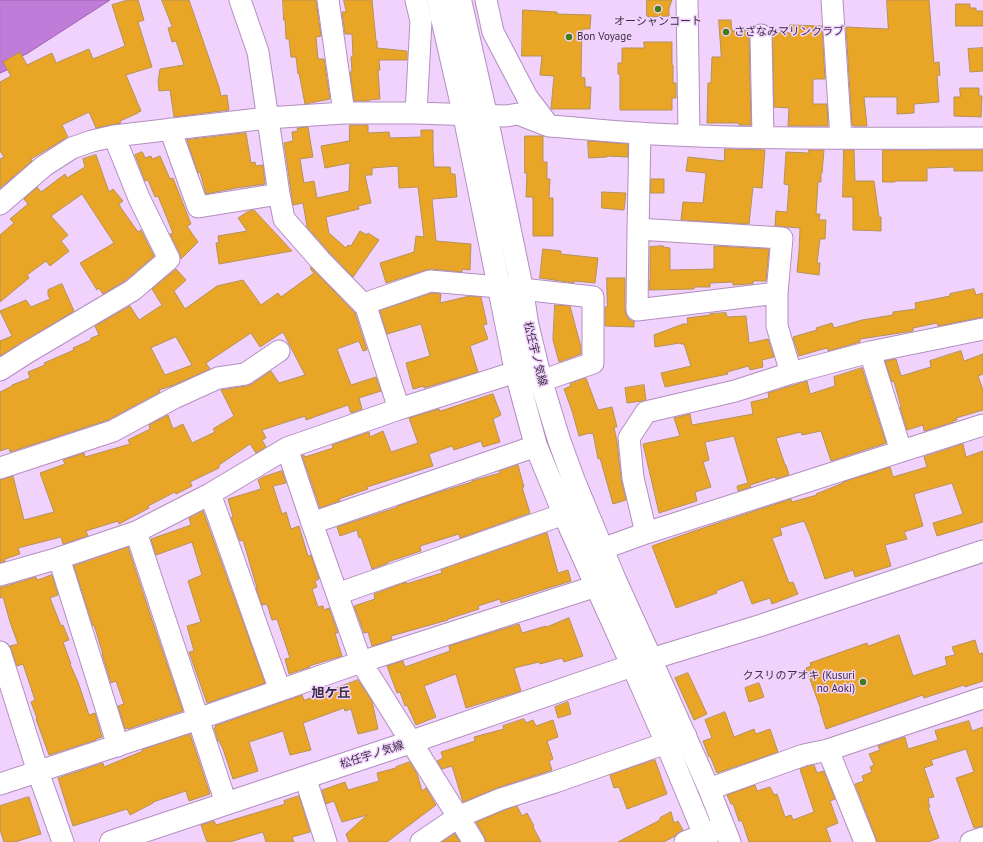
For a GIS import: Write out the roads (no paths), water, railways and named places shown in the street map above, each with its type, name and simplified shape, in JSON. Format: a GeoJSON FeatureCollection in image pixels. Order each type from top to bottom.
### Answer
{"type":"FeatureCollection","features":[{"type":"Feature","properties":{"kind":"main road","name":"松任宇ノ気線"},"geometry":{"type":"LineString","coordinates":[[462,7],[522,289],[527,323],[541,381],[559,440],[602,549],[606,583]]}},
{"type":"Feature","properties":{"kind":"main road","name":"松任宇ノ気線"},"geometry":{"type":"LineString","coordinates":[[111,842],[411,742],[642,662],[606,583],[564,514],[536,446],[516,372],[464,114],[440,10]]}},
{"type":"Feature","properties":{"kind":"street"},"geometry":{"type":"LineString","coordinates":[[240,0],[258,52],[267,118],[284,219],[320,260],[366,307],[399,409]]}},
{"type":"Feature","properties":{"kind":"street"},"geometry":{"type":"LineString","coordinates":[[328,0],[344,113]]}},
{"type":"Feature","properties":{"kind":"street"},"geometry":{"type":"LineString","coordinates":[[416,0],[422,21],[416,113]]}},
{"type":"Feature","properties":{"kind":"street"},"geometry":{"type":"LineString","coordinates":[[486,0],[493,32],[522,106],[549,126],[640,133],[763,138],[983,138]]}},
{"type":"Feature","properties":{"kind":"street"},"geometry":{"type":"LineString","coordinates":[[687,0],[689,135]]}},
{"type":"Feature","properties":{"kind":"street"},"geometry":{"type":"LineString","coordinates":[[832,0],[841,138]]}},
{"type":"Feature","properties":{"kind":"street"},"geometry":{"type":"LineString","coordinates":[[761,35],[763,138]]}},
{"type":"Feature","properties":{"kind":"street"},"geometry":{"type":"LineString","coordinates":[[0,204],[44,166],[72,148],[92,141],[114,136],[267,118],[344,113],[416,113],[506,116],[522,106]]}},
{"type":"Feature","properties":{"kind":"street"},"geometry":{"type":"LineString","coordinates":[[170,129],[198,207],[279,194]]}},
{"type":"Feature","properties":{"kind":"street"},"geometry":{"type":"LineString","coordinates":[[640,133],[637,310],[777,293]]}},
{"type":"Feature","properties":{"kind":"street"},"geometry":{"type":"LineString","coordinates":[[0,370],[133,290],[169,259],[139,198],[114,136]]}},
{"type":"Feature","properties":{"kind":"street"},"geometry":{"type":"LineString","coordinates":[[638,229],[782,238],[777,293],[777,326],[791,373]]}},
{"type":"Feature","properties":{"kind":"street"},"geometry":{"type":"LineString","coordinates":[[0,575],[59,558],[136,532],[210,494],[287,448],[399,409],[516,372],[541,381],[593,363],[593,297],[430,281],[372,300],[366,307]]}},
{"type":"Feature","properties":{"kind":"street"},"geometry":{"type":"LineString","coordinates":[[646,533],[633,478],[629,438],[646,412],[735,391],[791,373],[870,352],[983,329]]}},
{"type":"Feature","properties":{"kind":"street"},"geometry":{"type":"LineString","coordinates":[[0,468],[113,431],[174,398],[218,378],[245,374],[279,351]]}},
{"type":"Feature","properties":{"kind":"street"},"geometry":{"type":"LineString","coordinates":[[870,352],[901,451]]}},
{"type":"Feature","properties":{"kind":"street"},"geometry":{"type":"LineString","coordinates":[[602,549],[646,533],[983,425]]}},
{"type":"Feature","properties":{"kind":"street"},"geometry":{"type":"LineString","coordinates":[[312,523],[536,446]]}},
{"type":"Feature","properties":{"kind":"street"},"geometry":{"type":"LineString","coordinates":[[287,448],[361,662],[474,842]]}},
{"type":"Feature","properties":{"kind":"street"},"geometry":{"type":"LineString","coordinates":[[210,494],[280,690]]}},
{"type":"Feature","properties":{"kind":"street"},"geometry":{"type":"LineString","coordinates":[[337,594],[564,514]]}},
{"type":"Feature","properties":{"kind":"street"},"geometry":{"type":"LineString","coordinates":[[136,532],[226,803]]}},
{"type":"Feature","properties":{"kind":"street"},"geometry":{"type":"LineString","coordinates":[[642,662],[762,625],[983,551]]}},
{"type":"Feature","properties":{"kind":"street"},"geometry":{"type":"LineString","coordinates":[[59,558],[118,746]]}},
{"type":"Feature","properties":{"kind":"street"},"geometry":{"type":"LineString","coordinates":[[0,784],[198,719],[361,662],[606,583]]}},
{"type":"Feature","properties":{"kind":"street"},"geometry":{"type":"LineString","coordinates":[[0,652],[38,772],[63,842]]}},
{"type":"Feature","properties":{"kind":"street"},"geometry":{"type":"LineString","coordinates":[[642,662],[686,736],[727,835],[699,840],[666,743],[642,662]]}},
{"type":"Feature","properties":{"kind":"street"},"geometry":{"type":"LineString","coordinates":[[709,789],[804,756],[828,750],[983,698]]}},
{"type":"Feature","properties":{"kind":"street"},"geometry":{"type":"LineString","coordinates":[[420,842],[458,817],[501,799],[556,782],[686,736]]}},
{"type":"Feature","properties":{"kind":"street"},"geometry":{"type":"LineString","coordinates":[[828,750],[866,842]]}},
{"type":"Feature","properties":{"kind":"street"},"geometry":{"type":"LineString","coordinates":[[305,777],[326,842]]}},
{"type":"Feature","properties":{"kind":"street"},"geometry":{"type":"LineString","coordinates":[[971,842],[983,838]]}},
{"type":"Feature","properties":{"kind":"place","name":"オーシャンコート"},"geometry":{"type":"Point","coordinates":[658,9]}},
{"type":"Feature","properties":{"kind":"place","name":"さざなみマリンクラブ"},"geometry":{"type":"Point","coordinates":[726,32]}},
{"type":"Feature","properties":{"kind":"place","name":"Bon Voyage"},"geometry":{"type":"Point","coordinates":[569,37]}},
{"type":"Feature","properties":{"kind":"place","name":"クスリのアオキ (Kusuri no Aoki)"},"geometry":{"type":"Point","coordinates":[863,682]}},
{"type":"Feature","properties":{"kind":"district","name":"旭ケ丘"},"geometry":{"type":"Point","coordinates":[331,693]}}]}
